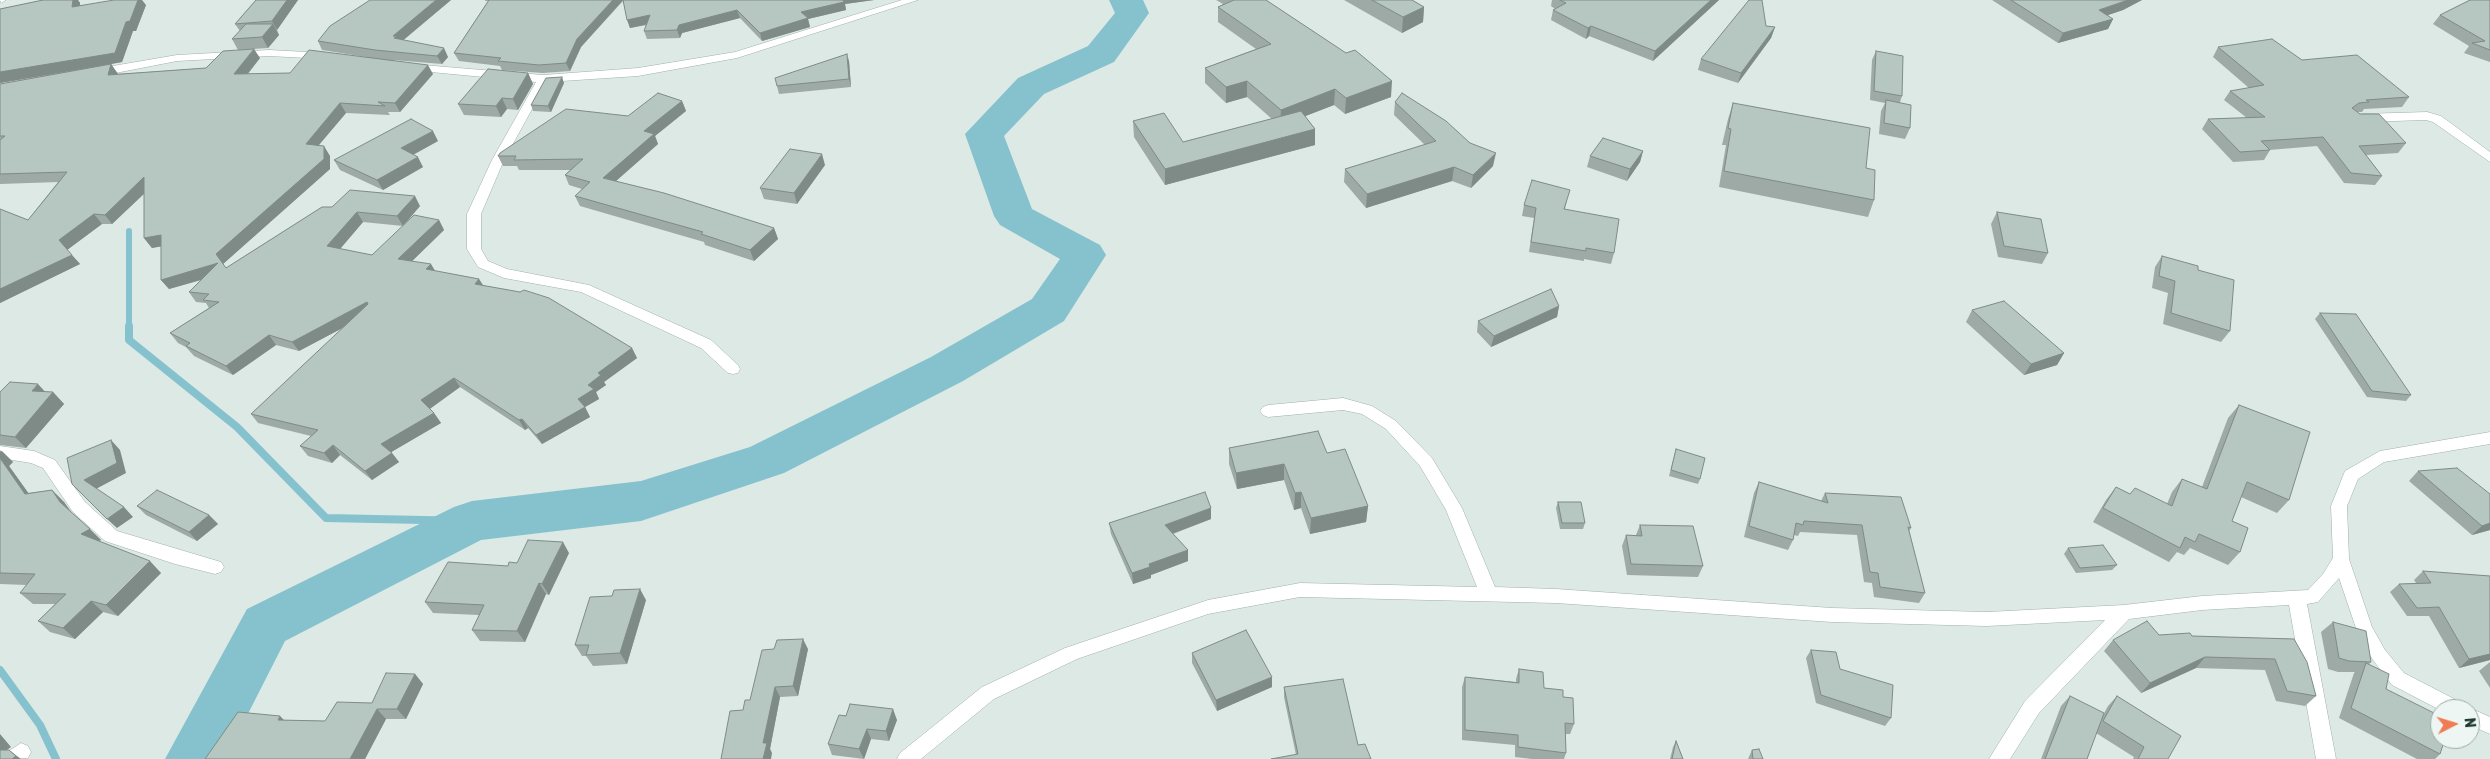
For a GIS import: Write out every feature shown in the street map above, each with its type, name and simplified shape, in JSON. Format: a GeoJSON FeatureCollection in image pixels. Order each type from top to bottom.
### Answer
{"type":"FeatureCollection","features":[{"type":"Feature","properties":{"kind":"street"},"geometry":{"type":"LineString","coordinates":[[398,66],[544,79],[638,72],[728,57],[871,15],[913,0]]}},
{"type":"Feature","properties":{"kind":"street"},"geometry":{"type":"LineString","coordinates":[[79,76],[177,58],[269,54],[341,58]]}},
{"type":"Feature","properties":{"kind":"street"},"geometry":{"type":"LineString","coordinates":[[544,79],[498,160],[474,214],[474,250],[483,264],[504,273],[584,288],[706,344],[733,368]]}},
{"type":"Feature","properties":{"kind":"street"},"geometry":{"type":"LineString","coordinates":[[2353,118],[2427,116],[2437,119],[2490,158]]}},
{"type":"Feature","properties":{"kind":"street"},"geometry":{"type":"LineString","coordinates":[[1268,411],[1343,404],[1367,410],[1391,425],[1426,462],[1454,508],[1489,595]]}},
{"type":"Feature","properties":{"kind":"street"},"geometry":{"type":"LineString","coordinates":[[2436,699],[2398,679],[2379,655],[2364,629],[2341,559],[2339,506],[2351,476],[2380,457],[2490,438]]}},
{"type":"Feature","properties":{"kind":"street"},"geometry":{"type":"LineString","coordinates":[[0,452],[34,457],[49,464],[78,507],[111,536],[175,557],[215,567]]}},
{"type":"Feature","properties":{"kind":"street"},"geometry":{"type":"LineString","coordinates":[[907,759],[988,693],[1071,654],[1208,606],[1300,590],[1556,596],[1832,616],[1987,620],[2124,612],[2202,603],[2312,597],[2329,579],[2341,559]]}},
{"type":"Feature","properties":{"kind":"street"},"geometry":{"type":"LineString","coordinates":[[2297,599],[2326,759]]}},
{"type":"Feature","properties":{"kind":"street"},"geometry":{"type":"LineString","coordinates":[[1998,759],[2032,707],[2124,612]]}},
{"type":"Feature","properties":{"kind":"building"},"geometry":{"type":"Polygon","coordinates":[[[43,0],[73,0],[72,7],[114,0],[138,0],[130,21],[126,22],[115,53],[0,72],[0,9],[43,0]]]}},
{"type":"Feature","properties":{"kind":"building"},"geometry":{"type":"Polygon","coordinates":[[[256,0],[287,0],[272,21],[235,24],[256,0]]]}},
{"type":"Feature","properties":{"kind":"building"},"geometry":{"type":"Polygon","coordinates":[[[370,0],[436,0],[393,36],[397,36],[394,38],[444,48],[437,56],[375,50],[318,41],[330,26],[370,0]]]}},
{"type":"Feature","properties":{"kind":"building"},"geometry":{"type":"Polygon","coordinates":[[[489,0],[613,0],[577,39],[566,63],[539,65],[498,61],[501,58],[454,53],[489,0]]]}},
{"type":"Feature","properties":{"kind":"building"},"geometry":{"type":"Polygon","coordinates":[[[623,0],[843,0],[844,2],[801,12],[808,18],[760,33],[737,10],[679,25],[677,30],[644,31],[650,15],[627,20],[623,0]]]}},
{"type":"Feature","properties":{"kind":"building"},"geometry":{"type":"Polygon","coordinates":[[[1234,0],[1266,0],[1346,53],[1355,50],[1392,81],[1346,98],[1335,89],[1281,110],[1247,81],[1226,87],[1205,68],[1271,44],[1218,7],[1234,0]]]}},
{"type":"Feature","properties":{"kind":"building"},"geometry":{"type":"Polygon","coordinates":[[[1372,0],[1412,0],[1424,7],[1403,17],[1372,0]]]}},
{"type":"Feature","properties":{"kind":"building"},"geometry":{"type":"Polygon","coordinates":[[[1560,0],[1711,0],[1655,51],[1591,26],[1588,28],[1553,10],[1566,3],[1560,0]]]}},
{"type":"Feature","properties":{"kind":"building"},"geometry":{"type":"Polygon","coordinates":[[[1749,0],[1762,0],[1766,26],[1775,27],[1741,73],[1701,59],[1749,0]]]}},
{"type":"Feature","properties":{"kind":"building"},"geometry":{"type":"Polygon","coordinates":[[[2011,0],[2128,0],[2099,10],[2113,19],[2063,33],[2011,0]]]}},
{"type":"Feature","properties":{"kind":"building"},"geometry":{"type":"Polygon","coordinates":[[[2470,0],[2490,0],[2490,50],[2472,43],[2485,41],[2440,15],[2470,0]]]}},
{"type":"Feature","properties":{"kind":"building"},"geometry":{"type":"Polygon","coordinates":[[[246,24],[273,24],[262,37],[232,39],[246,24]]]}},
{"type":"Feature","properties":{"kind":"building"},"geometry":{"type":"Polygon","coordinates":[[[2272,39],[2302,60],[2357,55],[2409,97],[2366,100],[2369,102],[2359,103],[2352,108],[2360,114],[2379,114],[2406,143],[2359,146],[2382,176],[2351,173],[2323,137],[2261,141],[2270,150],[2240,152],[2208,119],[2265,117],[2230,91],[2264,85],[2218,47],[2272,39]]]}},
{"type":"Feature","properties":{"kind":"building"},"geometry":{"type":"Polygon","coordinates":[[[254,49],[234,74],[290,73],[309,50],[428,65],[395,103],[378,102],[385,106],[340,103],[306,144],[324,146],[324,159],[216,254],[226,268],[322,207],[332,207],[350,190],[415,196],[397,216],[357,212],[327,246],[372,255],[414,215],[439,220],[398,259],[431,264],[426,269],[479,279],[475,284],[520,292],[524,290],[549,298],[632,348],[598,373],[601,375],[588,385],[594,389],[578,399],[585,407],[536,435],[522,419],[519,420],[454,378],[421,400],[434,413],[381,444],[392,453],[365,471],[333,445],[324,453],[300,446],[318,430],[251,414],[368,304],[367,302],[292,342],[269,335],[226,366],[186,346],[190,343],[170,333],[219,302],[203,300],[209,294],[189,292],[218,263],[161,280],[161,235],[144,238],[144,177],[105,215],[94,214],[59,240],[72,255],[0,289],[0,209],[28,220],[67,172],[0,174],[0,140],[5,136],[0,136],[0,84],[111,64],[108,75],[206,68],[223,51],[254,49]]]}},
{"type":"Feature","properties":{"kind":"building"},"geometry":{"type":"Polygon","coordinates":[[[1876,51],[1903,56],[1902,96],[1874,91],[1876,51]]]}},
{"type":"Feature","properties":{"kind":"building"},"geometry":{"type":"Polygon","coordinates":[[[847,54],[849,79],[777,86],[775,78],[847,54]]]}},
{"type":"Feature","properties":{"kind":"building"},"geometry":{"type":"Polygon","coordinates":[[[488,69],[528,73],[513,99],[502,98],[496,106],[458,104],[488,69]]]}},
{"type":"Feature","properties":{"kind":"building"},"geometry":{"type":"Polygon","coordinates":[[[562,77],[548,106],[531,105],[546,78],[562,77]]]}},
{"type":"Feature","properties":{"kind":"building"},"geometry":{"type":"Polygon","coordinates":[[[658,93],[682,101],[644,131],[654,134],[603,178],[664,193],[774,228],[750,250],[701,234],[703,232],[575,196],[590,182],[565,175],[583,159],[514,160],[516,156],[498,156],[566,109],[628,116],[658,93]]]}},
{"type":"Feature","properties":{"kind":"building"},"geometry":{"type":"Polygon","coordinates":[[[1402,93],[1446,121],[1470,143],[1496,153],[1473,175],[1454,167],[1367,194],[1345,169],[1436,141],[1395,102],[1402,93]]]}},
{"type":"Feature","properties":{"kind":"building"},"geometry":{"type":"Polygon","coordinates":[[[1886,100],[1911,105],[1910,128],[1884,123],[1886,100]]]}},
{"type":"Feature","properties":{"kind":"building"},"geometry":{"type":"Polygon","coordinates":[[[1733,103],[1870,128],[1866,168],[1875,170],[1874,200],[1724,171],[1731,129],[1728,128],[1733,103]]]}},
{"type":"Feature","properties":{"kind":"building"},"geometry":{"type":"Polygon","coordinates":[[[1301,111],[1315,129],[1165,169],[1133,121],[1164,113],[1183,142],[1301,111]]]}},
{"type":"Feature","properties":{"kind":"building"},"geometry":{"type":"Polygon","coordinates":[[[411,119],[433,131],[401,148],[418,157],[377,180],[334,160],[411,119]]]}},
{"type":"Feature","properties":{"kind":"building"},"geometry":{"type":"Polygon","coordinates":[[[1603,138],[1643,151],[1630,169],[1590,156],[1603,138]]]}},
{"type":"Feature","properties":{"kind":"building"},"geometry":{"type":"Polygon","coordinates":[[[790,149],[822,154],[794,193],[760,188],[790,149]]]}},
{"type":"Feature","properties":{"kind":"building"},"geometry":{"type":"Polygon","coordinates":[[[1532,180],[1570,190],[1564,209],[1619,219],[1614,253],[1586,248],[1586,251],[1531,242],[1536,208],[1524,205],[1532,180]]]}},
{"type":"Feature","properties":{"kind":"building"},"geometry":{"type":"Polygon","coordinates":[[[1997,212],[2041,219],[2048,253],[2004,246],[1997,212]]]}},
{"type":"Feature","properties":{"kind":"building"},"geometry":{"type":"Polygon","coordinates":[[[2162,256],[2198,266],[2198,270],[2234,280],[2230,331],[2171,313],[2175,281],[2159,276],[2162,256]]]}},
{"type":"Feature","properties":{"kind":"building"},"geometry":{"type":"Polygon","coordinates":[[[1551,289],[1559,306],[1494,336],[1478,321],[1551,289]]]}},
{"type":"Feature","properties":{"kind":"building"},"geometry":{"type":"Polygon","coordinates":[[[2004,301],[2064,353],[2031,364],[1972,310],[2004,301]]]}},
{"type":"Feature","properties":{"kind":"building"},"geometry":{"type":"Polygon","coordinates":[[[2320,313],[2356,314],[2411,395],[2372,391],[2320,313]]]}},
{"type":"Feature","properties":{"kind":"building"},"geometry":{"type":"Polygon","coordinates":[[[10,382],[38,384],[32,391],[53,392],[15,437],[0,435],[0,392],[10,382]]]}},
{"type":"Feature","properties":{"kind":"building"},"geometry":{"type":"Polygon","coordinates":[[[2239,405],[2310,432],[2289,500],[2247,482],[2232,521],[2248,528],[2240,552],[2199,534],[2195,542],[2185,537],[2180,548],[2103,508],[2116,487],[2130,494],[2135,488],[2172,506],[2182,479],[2207,489],[2239,405]]]}},
{"type":"Feature","properties":{"kind":"building"},"geometry":{"type":"Polygon","coordinates":[[[1318,431],[1327,453],[1345,449],[1368,506],[1311,518],[1301,492],[1295,493],[1284,464],[1236,473],[1229,448],[1318,431]]]}},
{"type":"Feature","properties":{"kind":"building"},"geometry":{"type":"Polygon","coordinates":[[[111,440],[117,463],[84,480],[124,507],[107,519],[72,484],[67,458],[111,440]]]}},
{"type":"Feature","properties":{"kind":"building"},"geometry":{"type":"Polygon","coordinates":[[[1676,449],[1705,458],[1700,479],[1671,470],[1676,449]]]}},
{"type":"Feature","properties":{"kind":"building"},"geometry":{"type":"Polygon","coordinates":[[[0,458],[25,494],[52,490],[60,502],[90,529],[81,534],[150,561],[106,605],[91,601],[63,628],[38,621],[66,594],[20,593],[35,574],[0,573],[0,458]]]}},
{"type":"Feature","properties":{"kind":"building"},"geometry":{"type":"Polygon","coordinates":[[[2457,468],[2490,494],[2490,523],[2482,526],[2418,471],[2457,468]]]}},
{"type":"Feature","properties":{"kind":"building"},"geometry":{"type":"Polygon","coordinates":[[[1759,482],[1828,503],[1825,493],[1901,497],[1911,528],[1908,527],[1925,593],[1880,587],[1878,573],[1870,572],[1862,525],[1804,521],[1803,525],[1796,523],[1793,540],[1749,526],[1759,482]]]}},
{"type":"Feature","properties":{"kind":"building"},"geometry":{"type":"Polygon","coordinates":[[[157,490],[209,515],[189,532],[137,506],[157,490]]]}},
{"type":"Feature","properties":{"kind":"building"},"geometry":{"type":"Polygon","coordinates":[[[1205,492],[1211,508],[1165,525],[1188,550],[1149,564],[1150,567],[1132,573],[1109,523],[1205,492]]]}},
{"type":"Feature","properties":{"kind":"building"},"geometry":{"type":"Polygon","coordinates":[[[1558,502],[1581,502],[1585,523],[1562,523],[1558,502]]]}},
{"type":"Feature","properties":{"kind":"building"},"geometry":{"type":"Polygon","coordinates":[[[1640,525],[1693,526],[1703,566],[1631,564],[1626,535],[1642,536],[1640,525]]]}},
{"type":"Feature","properties":{"kind":"building"},"geometry":{"type":"Polygon","coordinates":[[[528,540],[563,542],[542,584],[539,583],[517,631],[472,630],[484,605],[425,602],[448,562],[508,566],[509,562],[517,563],[528,540]]]}},
{"type":"Feature","properties":{"kind":"building"},"geometry":{"type":"Polygon","coordinates":[[[2103,545],[2117,565],[2080,568],[2068,548],[2103,545]]]}},
{"type":"Feature","properties":{"kind":"building"},"geometry":{"type":"Polygon","coordinates":[[[2423,571],[2490,576],[2490,654],[2469,659],[2439,607],[2417,608],[2399,584],[2431,583],[2423,571]]]}},
{"type":"Feature","properties":{"kind":"building"},"geometry":{"type":"Polygon","coordinates":[[[640,589],[620,653],[586,655],[589,645],[575,645],[590,597],[612,596],[614,590],[640,589]]]}},
{"type":"Feature","properties":{"kind":"building"},"geometry":{"type":"Polygon","coordinates":[[[2147,621],[2159,635],[2190,633],[2192,636],[2294,639],[2307,662],[2316,696],[2287,691],[2275,659],[2205,657],[2150,683],[2113,640],[2147,621]]]}},
{"type":"Feature","properties":{"kind":"building"},"geometry":{"type":"Polygon","coordinates":[[[2333,622],[2366,631],[2371,662],[2349,661],[2339,658],[2333,622]]]}},
{"type":"Feature","properties":{"kind":"building"},"geometry":{"type":"Polygon","coordinates":[[[1246,630],[1272,677],[1216,700],[1192,653],[1246,630]]]}},
{"type":"Feature","properties":{"kind":"building"},"geometry":{"type":"Polygon","coordinates":[[[803,639],[793,686],[775,687],[763,743],[767,743],[763,759],[721,759],[730,711],[743,710],[745,700],[750,700],[762,650],[774,649],[777,640],[803,639]]]}},
{"type":"Feature","properties":{"kind":"building"},"geometry":{"type":"Polygon","coordinates":[[[1811,650],[1836,652],[1840,669],[1893,685],[1891,718],[1821,695],[1811,650]]]}},
{"type":"Feature","properties":{"kind":"building"},"geometry":{"type":"Polygon","coordinates":[[[2366,663],[2389,674],[2386,689],[2430,711],[2430,749],[2351,708],[2366,663]]]}},
{"type":"Feature","properties":{"kind":"building"},"geometry":{"type":"Polygon","coordinates":[[[1519,669],[1543,672],[1544,688],[1563,690],[1563,697],[1573,698],[1574,724],[1565,723],[1566,753],[1518,747],[1518,735],[1465,730],[1465,677],[1519,683],[1519,669]]]}},
{"type":"Feature","properties":{"kind":"building"},"geometry":{"type":"Polygon","coordinates":[[[386,673],[415,674],[397,709],[377,709],[350,759],[205,759],[238,712],[280,716],[278,720],[325,721],[337,702],[372,703],[386,673]]]}},
{"type":"Feature","properties":{"kind":"building"},"geometry":{"type":"Polygon","coordinates":[[[1343,679],[1358,745],[1365,744],[1371,759],[1271,759],[1298,754],[1284,687],[1343,679]]]}},
{"type":"Feature","properties":{"kind":"building"},"geometry":{"type":"Polygon","coordinates":[[[2070,696],[2104,713],[2087,759],[2045,759],[2070,696]]]}},
{"type":"Feature","properties":{"kind":"building"},"geometry":{"type":"Polygon","coordinates":[[[2117,696],[2181,736],[2168,759],[2138,759],[2144,747],[2103,721],[2117,696]]]}},
{"type":"Feature","properties":{"kind":"building"},"geometry":{"type":"Polygon","coordinates":[[[850,704],[893,709],[886,731],[867,729],[859,749],[828,744],[839,715],[846,716],[850,704]]]}},
{"type":"Feature","properties":{"kind":"building"},"geometry":{"type":"Polygon","coordinates":[[[1676,741],[1683,759],[1672,759],[1676,741]]]}},
{"type":"Feature","properties":{"kind":"building"},"geometry":{"type":"Polygon","coordinates":[[[1759,749],[1763,759],[1753,759],[1752,750],[1759,749]]]}},
{"type":"Feature","properties":{"kind":"building"},"geometry":{"type":"Polygon","coordinates":[[[2430,749],[2442,749],[2440,754],[2430,749]]]}},
{"type":"Feature","properties":{"kind":"building"},"geometry":{"type":"Polygon","coordinates":[[[0,750],[9,750],[16,756],[12,759],[0,759],[0,750]]]}},
{"type":"Feature","properties":{"kind":"waterway"},"geometry":{"type":"LineString","coordinates":[[194,759],[266,625],[472,521],[641,501],[767,460],[947,369],[1048,310],[1085,255],[1014,216],[984,134],[1031,86],[1101,54],[1132,13],[1126,0]]}},
{"type":"Feature","properties":{"kind":"waterway"},"geometry":{"type":"LineString","coordinates":[[129,231],[129,340],[237,427],[326,518],[472,521]]}},
{"type":"Feature","properties":{"kind":"waterway"},"geometry":{"type":"LineString","coordinates":[[0,670],[40,725],[56,759]]}}]}
